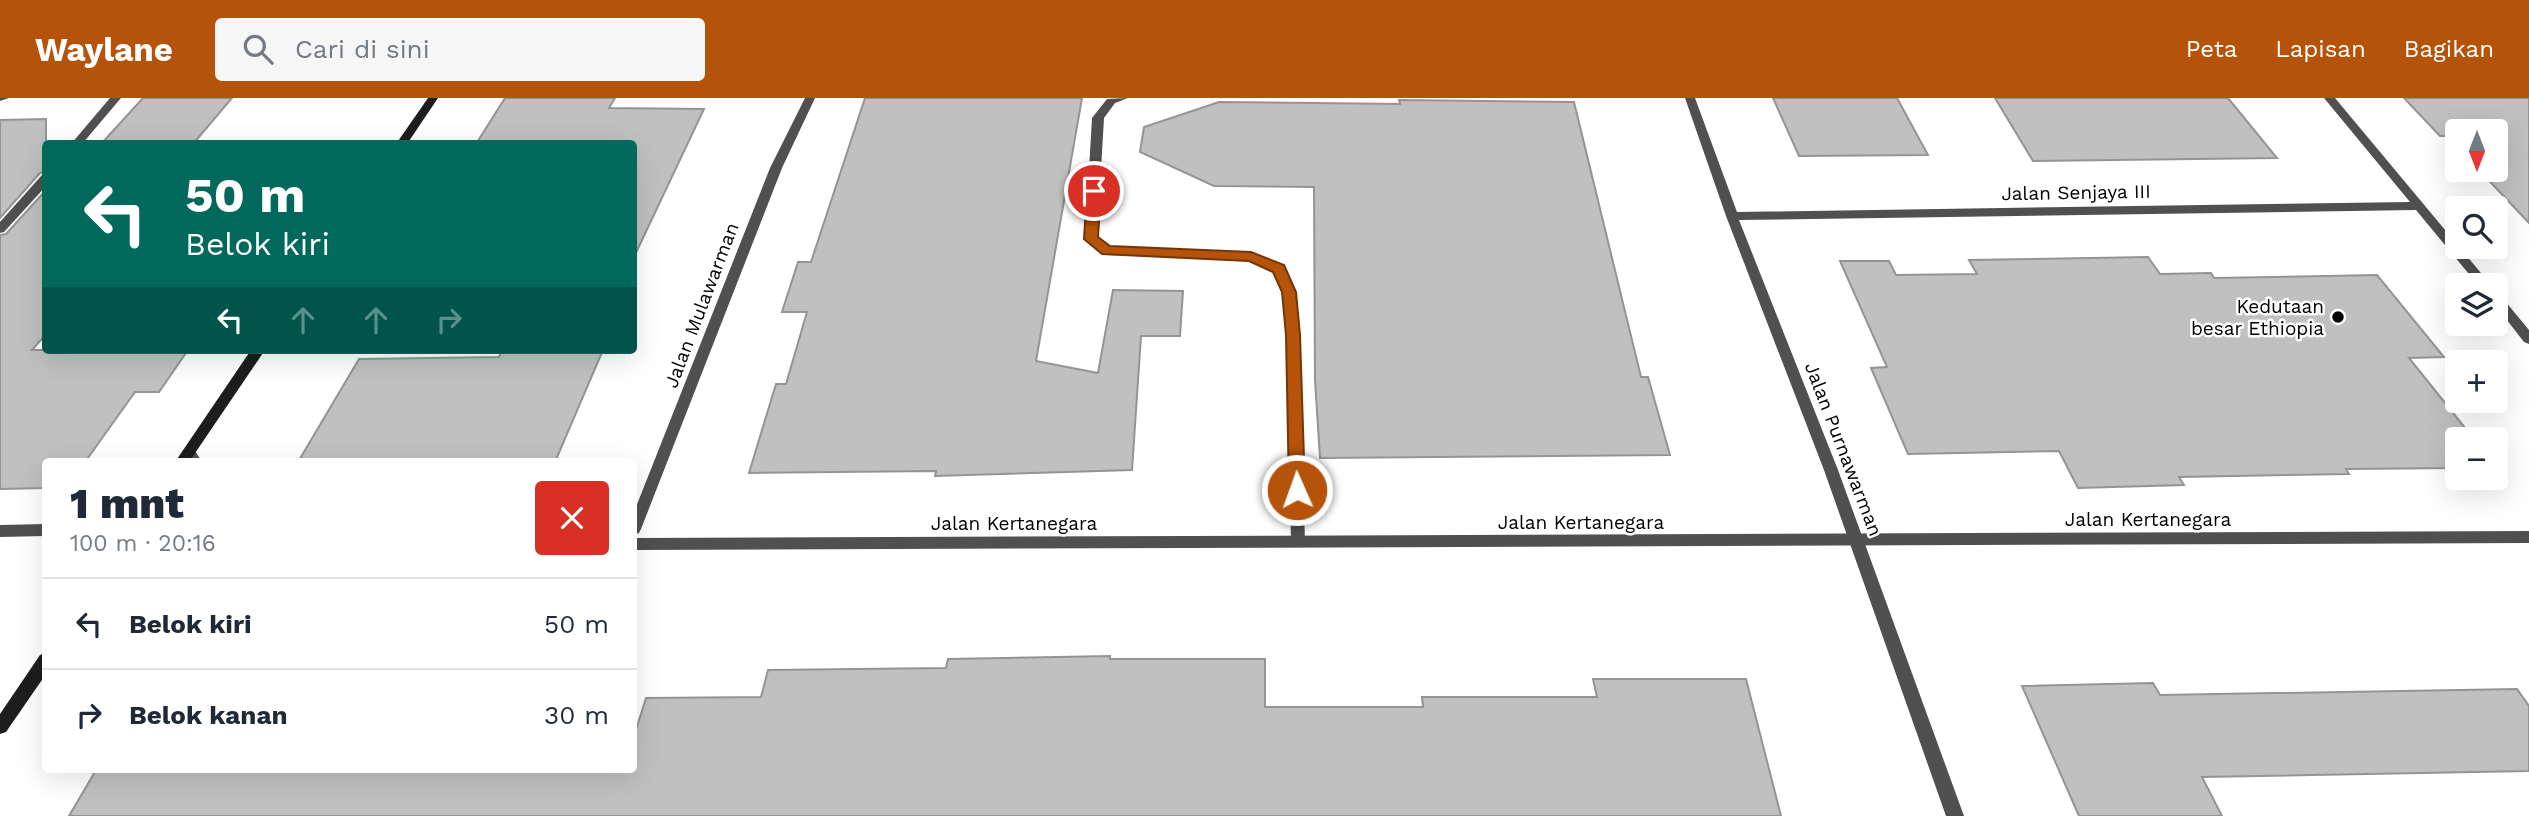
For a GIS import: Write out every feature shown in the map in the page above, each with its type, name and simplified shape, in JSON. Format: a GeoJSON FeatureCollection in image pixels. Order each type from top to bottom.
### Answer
{"type":"FeatureCollection","features":[{"type":"Feature","properties":{"kind":"main road"},"geometry":{"type":"LineString","coordinates":[[404,140],[433,98]]}},
{"type":"Feature","properties":{"kind":"main road"},"geometry":{"type":"LineString","coordinates":[[190,458],[255,354]]}},
{"type":"Feature","properties":{"kind":"main road"},"geometry":{"type":"LineString","coordinates":[[0,727],[42,666]]}},
{"type":"Feature","properties":{"kind":"street"},"geometry":{"type":"LineString","coordinates":[[79,140],[116,98]]}},
{"type":"Feature","properties":{"kind":"street","name":"Jalan Mulawarman"},"geometry":{"type":"LineString","coordinates":[[637,521],[776,168],[810,98]]}},
{"type":"Feature","properties":{"kind":"street"},"geometry":{"type":"LineString","coordinates":[[1123,98],[1111,101],[1098,118],[1091,239],[1107,251],[1251,256],[1279,269],[1289,292],[1293,335],[1298,542]]}},
{"type":"Feature","properties":{"kind":"street","name":"Jalan Purnawarman"},"geometry":{"type":"LineString","coordinates":[[1690,98],[1732,216],[1856,540],[1955,816]]}},
{"type":"Feature","properties":{"kind":"street"},"geometry":{"type":"LineString","coordinates":[[2329,98],[2475,273]]}},
{"type":"Feature","properties":{"kind":"street"},"geometry":{"type":"LineString","coordinates":[[0,229],[42,182]]}},
{"type":"Feature","properties":{"kind":"street","name":"Jalan Senjaya III"},"geometry":{"type":"LineString","coordinates":[[1732,216],[2420,205]]}},
{"type":"Feature","properties":{"kind":"street"},"geometry":{"type":"LineString","coordinates":[[2508,313],[2529,339]]}},
{"type":"Feature","properties":{"kind":"street"},"geometry":{"type":"LineString","coordinates":[[0,531],[42,530]]}},
{"type":"Feature","properties":{"kind":"street","name":"Jalan Kertanegara"},"geometry":{"type":"LineString","coordinates":[[637,544],[2529,537]]}},
{"type":"Feature","properties":{"kind":"building"},"geometry":{"type":"Polygon","coordinates":[[[143,98],[232,98],[196,140],[105,140],[143,98]]]}},
{"type":"Feature","properties":{"kind":"building"},"geometry":{"type":"Polygon","coordinates":[[[505,98],[615,98],[609,108],[704,109],[637,251],[637,140],[479,140],[505,98]]]}},
{"type":"Feature","properties":{"kind":"building"},"geometry":{"type":"Polygon","coordinates":[[[865,98],[1082,98],[1036,361],[1098,373],[1113,290],[1183,291],[1180,336],[1141,336],[1132,470],[935,476],[936,471],[749,473],[776,384],[786,384],[807,312],[782,312],[798,262],[811,262],[865,98]]]}},
{"type":"Feature","properties":{"kind":"building"},"geometry":{"type":"Polygon","coordinates":[[[1773,98],[1897,98],[1928,155],[1799,156],[1773,98]]]}},
{"type":"Feature","properties":{"kind":"building"},"geometry":{"type":"Polygon","coordinates":[[[1995,98],[2228,98],[2277,158],[2033,161],[1995,98]]]}},
{"type":"Feature","properties":{"kind":"building"},"geometry":{"type":"Polygon","coordinates":[[[2404,98],[2529,98],[2529,223],[2508,201],[2508,196],[2504,196],[2490,182],[2508,182],[2508,119],[2445,119],[2445,136],[2440,136],[2404,98]]]}},
{"type":"Feature","properties":{"kind":"building"},"geometry":{"type":"Polygon","coordinates":[[[1399,100],[1574,102],[1641,377],[1648,377],[1670,455],[1320,458],[1315,380],[1314,187],[1214,186],[1140,152],[1144,127],[1219,102],[1400,104],[1399,100]]]}},
{"type":"Feature","properties":{"kind":"building"},"geometry":{"type":"Polygon","coordinates":[[[46,119],[46,140],[42,140],[42,173],[0,218],[0,120],[46,119]]]}},
{"type":"Feature","properties":{"kind":"building"},"geometry":{"type":"Polygon","coordinates":[[[42,194],[42,339],[32,350],[42,350],[42,354],[185,354],[159,392],[135,392],[88,458],[42,458],[42,488],[0,489],[0,235],[6,234],[42,194]]]}},
{"type":"Feature","properties":{"kind":"building"},"geometry":{"type":"Polygon","coordinates":[[[2148,257],[2160,274],[2211,273],[2214,278],[2377,275],[2444,357],[2409,358],[2445,403],[2445,413],[2453,413],[2464,427],[2445,427],[2445,468],[2346,469],[2349,474],[2179,477],[2184,485],[2078,488],[2059,451],[1908,454],[1871,368],[1887,367],[1840,261],[1889,261],[1896,275],[1977,274],[1969,260],[2148,257]]]}},
{"type":"Feature","properties":{"kind":"building"},"geometry":{"type":"Polygon","coordinates":[[[500,354],[601,354],[557,458],[300,458],[359,359],[499,357],[500,354]]]}},
{"type":"Feature","properties":{"kind":"building"},"geometry":{"type":"Polygon","coordinates":[[[1110,656],[1110,659],[1265,659],[1265,707],[1423,707],[1422,697],[1597,697],[1593,679],[1746,679],[1781,816],[69,816],[94,773],[637,773],[637,726],[646,698],[761,697],[768,670],[946,668],[948,659],[1110,656]]]}},
{"type":"Feature","properties":{"kind":"building"},"geometry":{"type":"Polygon","coordinates":[[[2153,683],[2160,695],[2517,689],[2529,706],[2529,771],[2202,777],[2222,816],[2079,816],[2022,686],[2153,683]]]}},
{"type":"Feature","properties":{"kind":"place","name":"Kedutaan besar Ethiopia"},"geometry":{"type":"Point","coordinates":[2338,317]}},
{"type":"Feature","properties":{"kind":"route"},"geometry":{"type":"LineString","coordinates":[[1094,191],[1091,239],[1107,251],[1251,256],[1279,269],[1289,292],[1293,335],[1297,490]]}}]}
